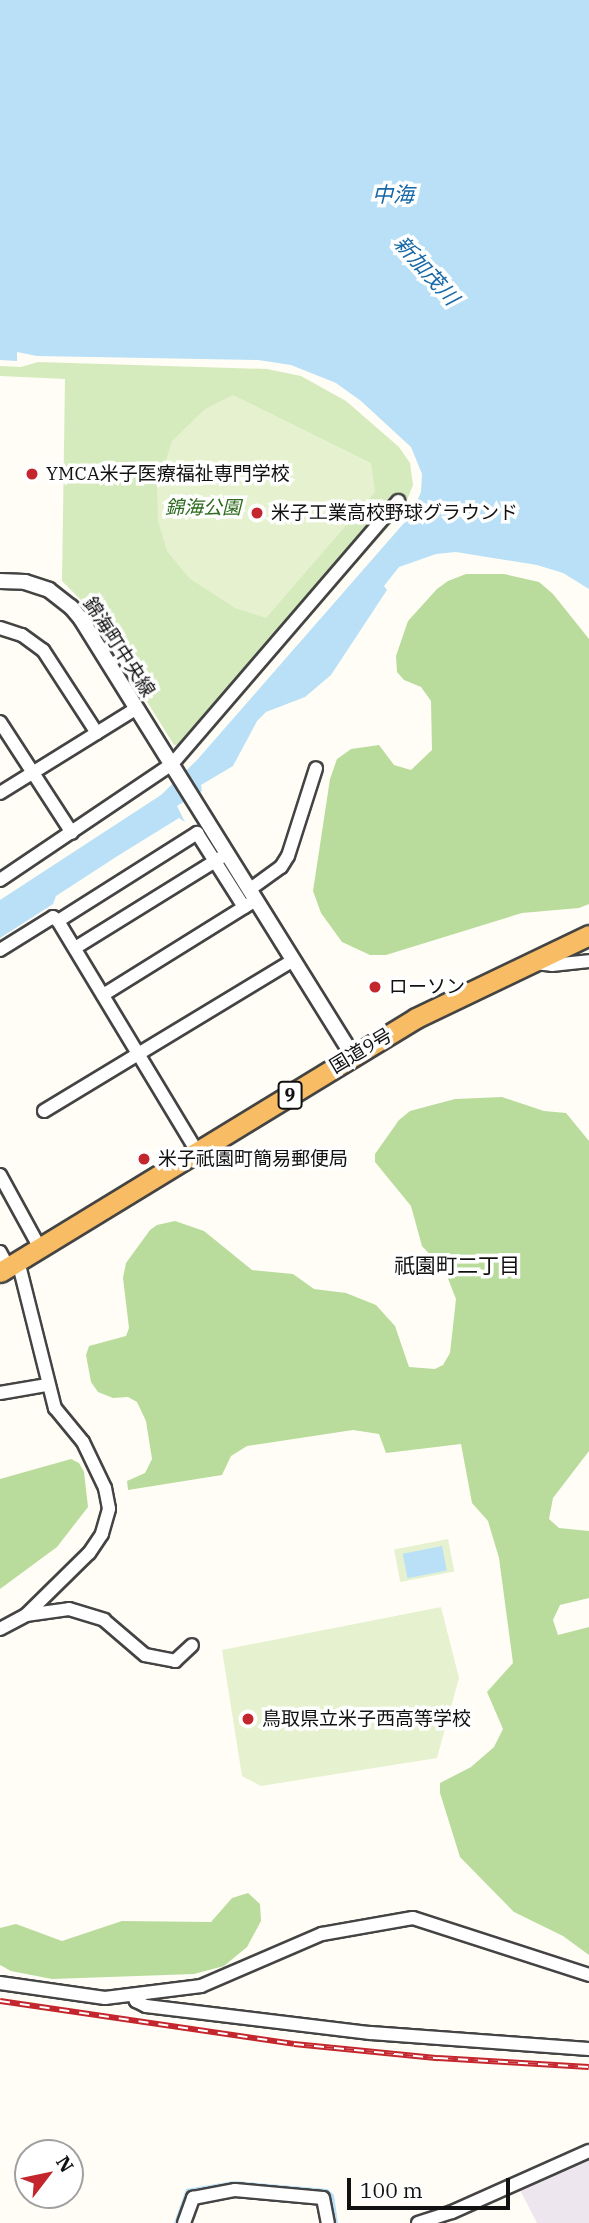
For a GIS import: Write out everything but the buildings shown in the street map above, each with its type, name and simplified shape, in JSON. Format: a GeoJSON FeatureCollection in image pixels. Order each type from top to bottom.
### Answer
{"type":"FeatureCollection","features":[{"type":"Feature","properties":{"kind":"highway","name":"国道9号"},"geometry":{"type":"LineString","coordinates":[[7,1263],[40,1248],[416,1018],[589,935]]}},
{"type":"Feature","properties":{"kind":"street"},"geometry":{"type":"LineString","coordinates":[[0,880],[175,769],[398,501]]}},
{"type":"Feature","properties":{"kind":"street","name":"錦海町中央線"},"geometry":{"type":"LineString","coordinates":[[0,581],[38,585],[58,595],[71,607],[194,798],[221,858],[353,1056]]}},
{"type":"Feature","properties":{"kind":"street"},"geometry":{"type":"LineString","coordinates":[[0,628],[22,635],[43,650],[97,733]]}},
{"type":"Feature","properties":{"kind":"street"},"geometry":{"type":"LineString","coordinates":[[0,793],[137,708]]}},
{"type":"Feature","properties":{"kind":"street"},"geometry":{"type":"LineString","coordinates":[[1,724],[72,833]]}},
{"type":"Feature","properties":{"kind":"street"},"geometry":{"type":"LineString","coordinates":[[103,995],[249,899],[281,867],[288,856],[316,768]]}},
{"type":"Feature","properties":{"kind":"street"},"geometry":{"type":"LineString","coordinates":[[58,921],[197,833],[221,858],[75,948]]}},
{"type":"Feature","properties":{"kind":"street"},"geometry":{"type":"LineString","coordinates":[[0,950],[53,917],[58,921],[198,1153]]}},
{"type":"Feature","properties":{"kind":"street"},"geometry":{"type":"LineString","coordinates":[[44,1111],[292,961]]}},
{"type":"Feature","properties":{"kind":"street"},"geometry":{"type":"LineString","coordinates":[[531,963],[552,965],[589,961]]}},
{"type":"Feature","properties":{"kind":"street"},"geometry":{"type":"LineString","coordinates":[[0,1175],[40,1248]]}},
{"type":"Feature","properties":{"kind":"street"},"geometry":{"type":"LineString","coordinates":[[0,1629],[26,1615],[89,1553],[102,1534],[109,1509],[98,1472],[83,1442],[55,1408],[7,1263]]}},
{"type":"Feature","properties":{"kind":"street"},"geometry":{"type":"LineString","coordinates":[[0,1393],[47,1385]]}},
{"type":"Feature","properties":{"kind":"street"},"geometry":{"type":"LineString","coordinates":[[26,1615],[69,1609],[104,1620],[145,1655],[159,1659],[175,1661],[192,1646]]}},
{"type":"Feature","properties":{"kind":"street"},"geometry":{"type":"LineString","coordinates":[[0,1983],[105,1998],[201,1986],[322,1934],[413,1918],[589,1975]]}},
{"type":"Feature","properties":{"kind":"street"},"geometry":{"type":"LineString","coordinates":[[133,1995],[136,2001],[146,2006],[370,2033],[589,2049]]}},
{"type":"Feature","properties":{"kind":"street"},"geometry":{"type":"LineString","coordinates":[[418,2223],[452,2212],[589,2151]]}},
{"type":"Feature","properties":{"kind":"street"},"geometry":{"type":"LineString","coordinates":[[184,2223],[193,2198],[235,2190],[323,2198],[328,2223]]}},
{"type":"Feature","properties":{"kind":"shaded area"},"geometry":{"type":"Polygon","coordinates":[[[589,2153],[589,2223],[537,2223],[518,2186],[589,2153]]]}},
{"type":"Feature","properties":{"kind":"green space","name":"錦海公園"},"geometry":{"type":"Polygon","coordinates":[[[38,362],[267,369],[301,376],[346,401],[399,447],[410,463],[413,485],[405,505],[400,506],[390,499],[384,512],[181,745],[174,745],[87,606],[62,581],[65,379],[0,376],[0,366],[21,367],[38,362]]]}},
{"type":"Feature","properties":{"kind":"green space","name":"米子工業高校野球グラウンド"},"geometry":{"type":"Polygon","coordinates":[[[233,395],[371,463],[375,492],[266,618],[235,608],[189,578],[167,551],[158,521],[157,488],[172,441],[205,409],[233,395]]]}},
{"type":"Feature","properties":{"kind":"green space"},"geometry":{"type":"Polygon","coordinates":[[[400,508],[398,516],[187,754],[400,508]]]}},
{"type":"Feature","properties":{"kind":"green space"},"geometry":{"type":"Polygon","coordinates":[[[466,574],[504,574],[539,582],[553,594],[589,639],[589,904],[579,908],[522,913],[386,955],[370,955],[342,942],[321,913],[313,891],[330,779],[337,759],[351,749],[379,745],[394,765],[411,770],[432,750],[431,701],[421,687],[404,680],[397,672],[396,656],[408,621],[437,589],[466,574]]]}},
{"type":"Feature","properties":{"kind":"green space"},"geometry":{"type":"Polygon","coordinates":[[[502,1097],[544,1111],[566,1113],[589,1141],[589,1451],[553,1498],[549,1519],[559,1528],[589,1531],[589,1598],[560,1605],[553,1620],[558,1635],[589,1627],[589,1955],[563,1936],[514,1912],[460,1857],[440,1793],[440,1783],[471,1767],[494,1747],[503,1729],[487,1692],[513,1663],[499,1558],[488,1521],[472,1503],[461,1444],[386,1453],[379,1434],[353,1430],[247,1446],[231,1456],[222,1475],[128,1490],[127,1481],[145,1473],[152,1459],[146,1421],[137,1402],[128,1397],[113,1398],[98,1392],[91,1382],[86,1355],[89,1346],[126,1336],[129,1328],[123,1278],[126,1263],[150,1230],[157,1225],[175,1221],[204,1231],[252,1270],[293,1274],[314,1289],[346,1293],[376,1305],[395,1326],[409,1367],[435,1369],[443,1365],[450,1353],[456,1299],[445,1271],[422,1246],[411,1206],[375,1162],[375,1154],[399,1120],[410,1111],[455,1099],[502,1097]]]}},
{"type":"Feature","properties":{"kind":"green space"},"geometry":{"type":"Polygon","coordinates":[[[71,1459],[79,1463],[84,1472],[88,1507],[57,1547],[0,1589],[0,1479],[71,1459]]]}},
{"type":"Feature","properties":{"kind":"green space"},"geometry":{"type":"Polygon","coordinates":[[[448,1539],[454,1571],[400,1582],[394,1549],[448,1539]]]}},
{"type":"Feature","properties":{"kind":"green space"},"geometry":{"type":"Polygon","coordinates":[[[441,1607],[459,1678],[437,1758],[261,1786],[242,1776],[222,1650],[441,1607]]]}},
{"type":"Feature","properties":{"kind":"green space"},"geometry":{"type":"Polygon","coordinates":[[[248,1893],[260,1904],[261,1921],[247,1947],[224,1966],[194,1974],[52,1979],[11,1971],[0,1965],[0,1928],[16,1924],[62,1941],[122,1921],[211,1922],[232,1898],[248,1893]]]}},
{"type":"Feature","properties":{"kind":"water","name":"中海"},"geometry":{"type":"Polygon","coordinates":[[[0,0],[589,0],[589,589],[563,573],[537,565],[456,552],[436,554],[399,567],[384,586],[387,590],[331,675],[305,697],[266,712],[257,721],[233,766],[201,785],[202,791],[177,806],[185,822],[179,818],[116,857],[56,896],[53,904],[0,938],[0,900],[161,795],[197,760],[411,515],[421,492],[422,474],[411,447],[361,401],[336,383],[291,365],[258,360],[37,356],[17,352],[17,361],[0,360],[0,0]]]}},
{"type":"Feature","properties":{"kind":"water"},"geometry":{"type":"Polygon","coordinates":[[[442,1546],[447,1571],[408,1578],[403,1554],[442,1546]]]}},
{"type":"Feature","properties":{"kind":"water"},"geometry":{"type":"Polygon","coordinates":[[[234,2181],[328,2189],[334,2195],[338,2223],[332,2223],[326,2195],[191,2194],[180,2223],[174,2223],[186,2189],[234,2181]]]}},
{"type":"Feature","properties":{"kind":"railway"},"geometry":{"type":"LineString","coordinates":[[0,2001],[294,2044],[438,2058],[589,2067]]}},
{"type":"Feature","properties":{"kind":"place","name":"YMCA米子医療福祉専門学校"},"geometry":{"type":"Point","coordinates":[32,474]}},
{"type":"Feature","properties":{"kind":"place","name":"米子工業高校野球グラウンド"},"geometry":{"type":"Point","coordinates":[257,513]}},
{"type":"Feature","properties":{"kind":"place","name":"ローソン"},"geometry":{"type":"Point","coordinates":[375,987]}},
{"type":"Feature","properties":{"kind":"place","name":"米子祇園町簡易郵便局"},"geometry":{"type":"Point","coordinates":[144,1159]}},
{"type":"Feature","properties":{"kind":"place","name":"鳥取県立米子西高等学校"},"geometry":{"type":"Point","coordinates":[248,1719]}},
{"type":"Feature","properties":{"kind":"district","name":"祇園町二丁目"},"geometry":{"type":"Point","coordinates":[457,1265]}},
{"type":"Feature","properties":{"kind":"water label","name":"新加茂川"},"geometry":{"type":"Point","coordinates":[427,270]}}]}
